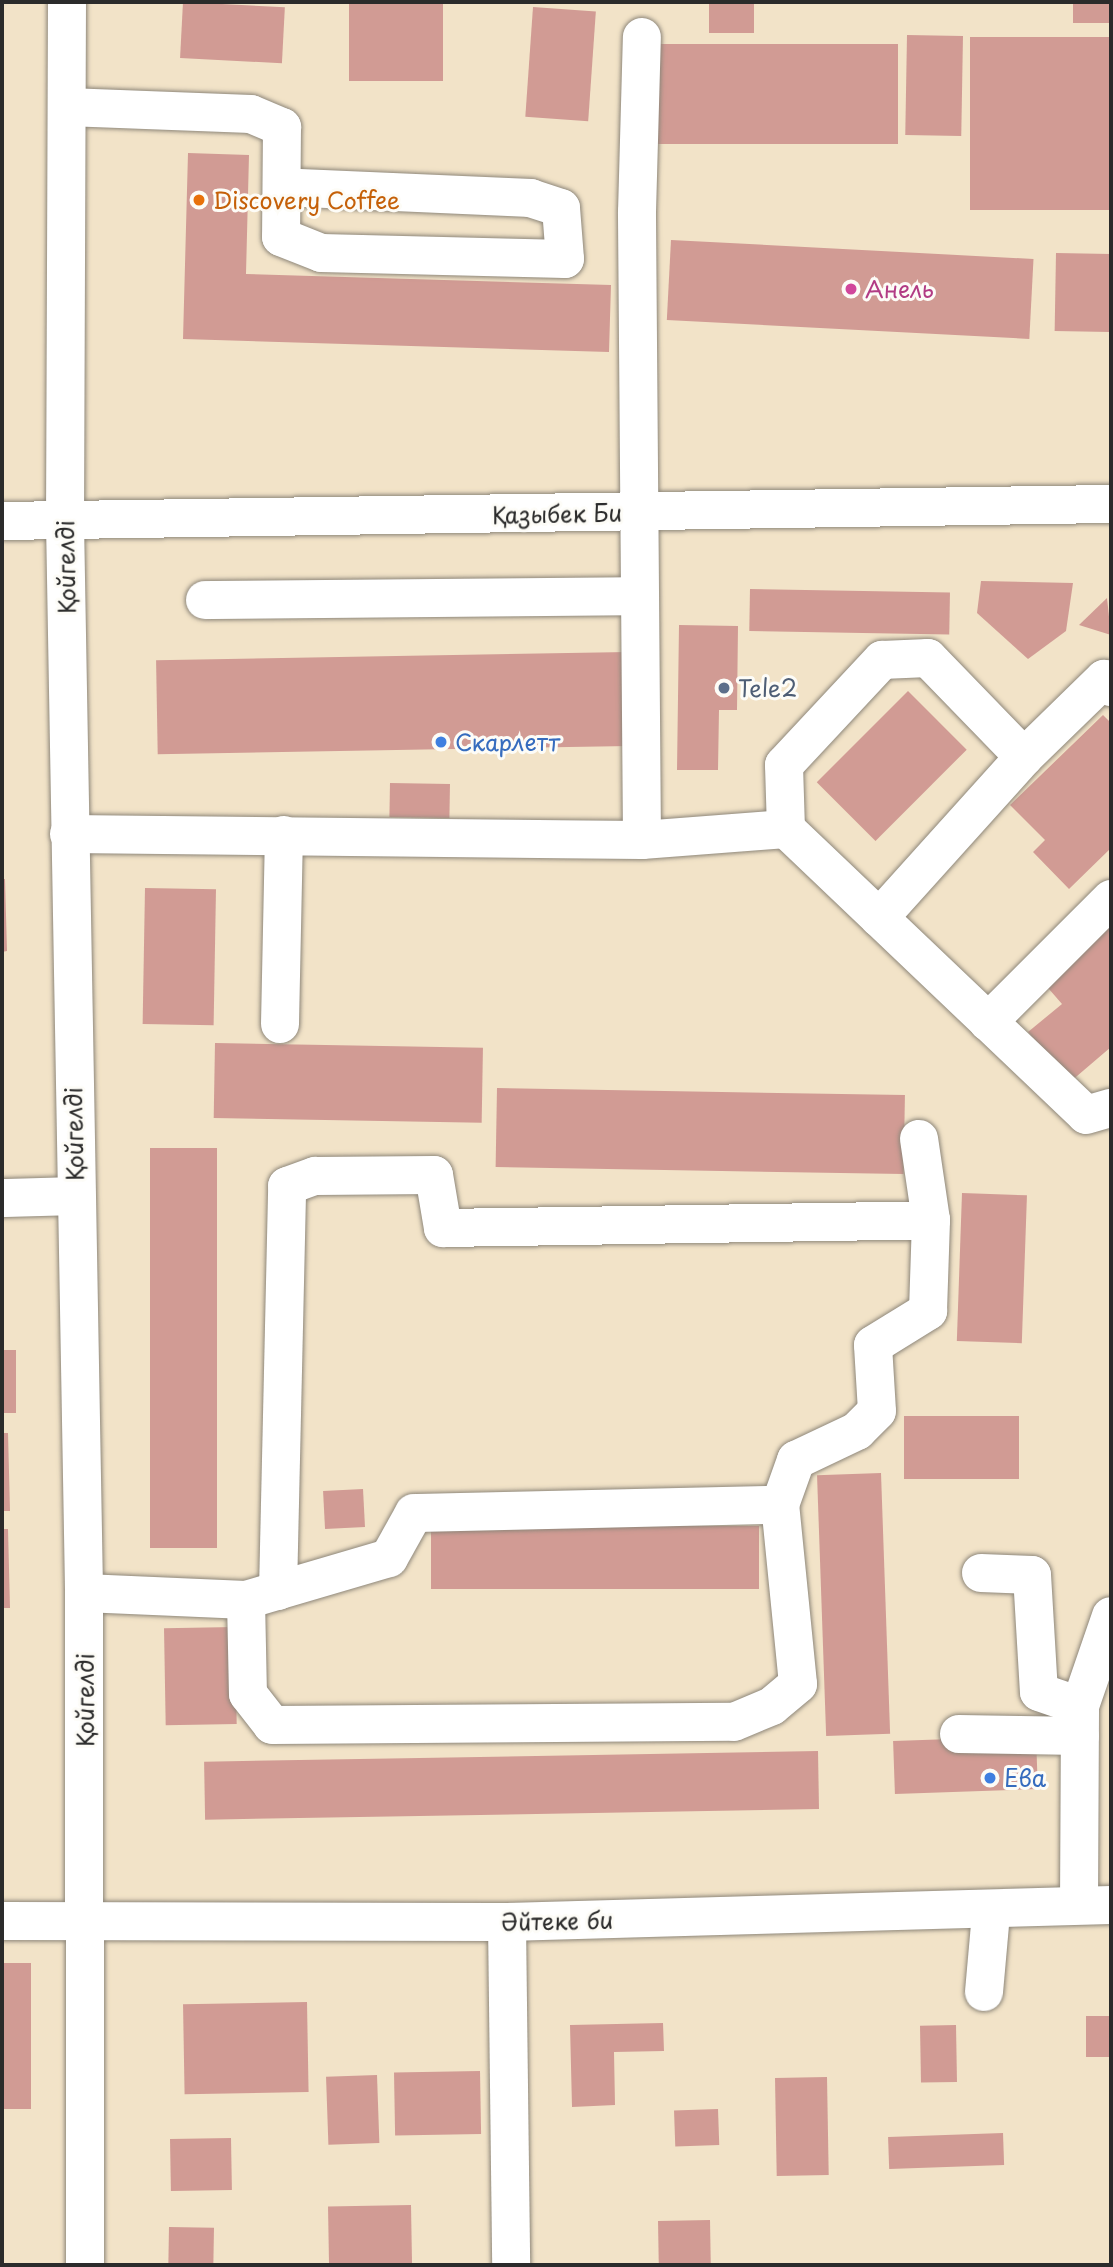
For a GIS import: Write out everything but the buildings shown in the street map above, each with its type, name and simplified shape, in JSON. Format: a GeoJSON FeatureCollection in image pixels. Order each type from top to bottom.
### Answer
{"type":"FeatureCollection","features":[{"type":"Feature","properties":{"kind":"street","name":"Қойгелді"},"geometry":{"type":"LineString","coordinates":[[67,2],[65,522],[84,1593],[85,2265]]}},
{"type":"Feature","properties":{"kind":"street"},"geometry":{"type":"LineString","coordinates":[[642,37],[638,512],[642,840]]}},
{"type":"Feature","properties":{"kind":"street"},"geometry":{"type":"LineString","coordinates":[[67,107],[251,114],[282,127],[281,237],[321,253],[565,259],[561,208],[531,198],[282,187]]}},
{"type":"Feature","properties":{"kind":"street","name":"Қазыбек Би"},"geometry":{"type":"LineString","coordinates":[[2,521],[1111,505]]}},
{"type":"Feature","properties":{"kind":"street"},"geometry":{"type":"LineString","coordinates":[[205,600],[639,596]]}},
{"type":"Feature","properties":{"kind":"street"},"geometry":{"type":"LineString","coordinates":[[1024,757],[928,658],[882,660],[784,765],[786,829],[1086,1115],[1111,1108]]}},
{"type":"Feature","properties":{"kind":"street"},"geometry":{"type":"LineString","coordinates":[[879,918],[1024,757],[1104,679],[1111,687]]}},
{"type":"Feature","properties":{"kind":"street"},"geometry":{"type":"LineString","coordinates":[[69,834],[642,840],[786,829]]}},
{"type":"Feature","properties":{"kind":"street"},"geometry":{"type":"LineString","coordinates":[[280,1024],[284,835]]}},
{"type":"Feature","properties":{"kind":"street"},"geometry":{"type":"LineString","coordinates":[[988,1022],[1111,899]]}},
{"type":"Feature","properties":{"kind":"street"},"geometry":{"type":"LineString","coordinates":[[919,1139],[931,1220],[928,1311],[873,1345],[877,1412],[858,1431],[796,1460],[780,1505],[798,1684],[772,1706],[734,1722],[272,1725],[248,1695],[262,1596],[287,1186],[314,1176],[434,1175],[443,1228],[931,1220]]}},
{"type":"Feature","properties":{"kind":"street"},"geometry":{"type":"LineString","coordinates":[[2,1198],[75,1196]]}},
{"type":"Feature","properties":{"kind":"street"},"geometry":{"type":"LineString","coordinates":[[84,1593],[262,1596],[389,1558],[414,1513],[780,1505]]}},
{"type":"Feature","properties":{"kind":"street"},"geometry":{"type":"LineString","coordinates":[[981,1573],[1032,1575],[1039,1692],[1080,1721]]}},
{"type":"Feature","properties":{"kind":"street"},"geometry":{"type":"LineString","coordinates":[[1095,1905],[1080,1721],[1111,1616]]}},
{"type":"Feature","properties":{"kind":"street"},"geometry":{"type":"LineString","coordinates":[[959,1734],[1080,1721]]}},
{"type":"Feature","properties":{"kind":"street","name":"Әйтеке би"},"geometry":{"type":"LineString","coordinates":[[2,1921],[507,1922],[991,1913],[1095,1905]]}},
{"type":"Feature","properties":{"kind":"street"},"geometry":{"type":"LineString","coordinates":[[984,1992],[991,1913]]}},
{"type":"Feature","properties":{"kind":"street"},"geometry":{"type":"LineString","coordinates":[[507,1922],[511,2265]]}},
{"type":"Feature","properties":{"kind":"place","name":"Discovery Coffee"},"geometry":{"type":"Point","coordinates":[199,200]}},
{"type":"Feature","properties":{"kind":"place","name":"Анель"},"geometry":{"type":"Point","coordinates":[851,289]}},
{"type":"Feature","properties":{"kind":"place","name":"Tele2"},"geometry":{"type":"Point","coordinates":[724,688]}},
{"type":"Feature","properties":{"kind":"place","name":"Скарлетт"},"geometry":{"type":"Point","coordinates":[441,742]}},
{"type":"Feature","properties":{"kind":"place","name":"Ева"},"geometry":{"type":"Point","coordinates":[990,1778]}}]}
